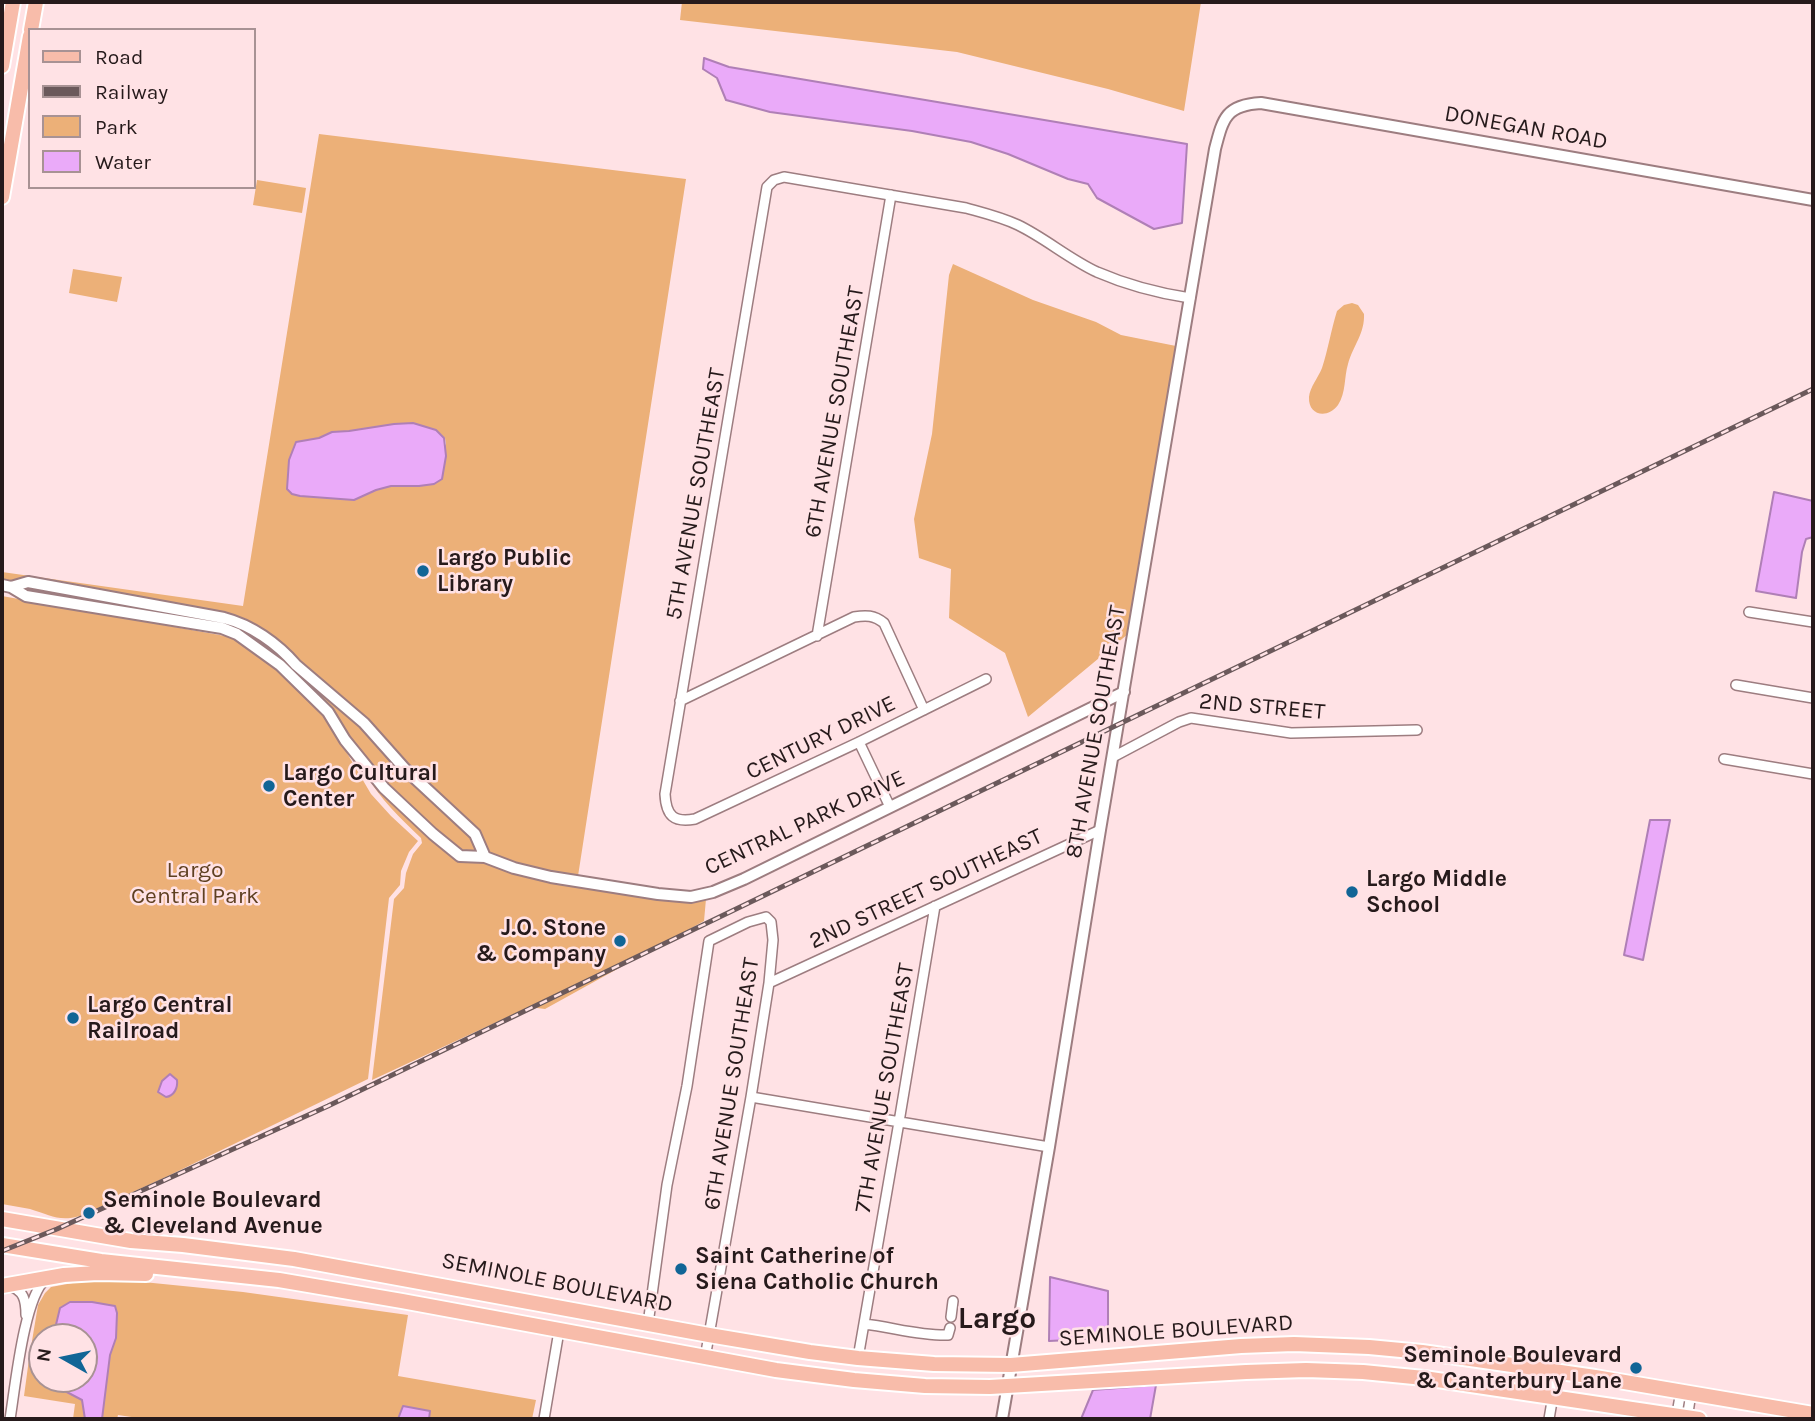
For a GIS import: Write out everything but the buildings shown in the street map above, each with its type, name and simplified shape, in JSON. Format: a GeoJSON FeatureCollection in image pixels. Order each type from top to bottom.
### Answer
{"type":"FeatureCollection","features":[{"type":"Feature","properties":{"kind":"main road"},"geometry":{"type":"LineString","coordinates":[[2,66],[13,2]]}},
{"type":"Feature","properties":{"kind":"main road"},"geometry":{"type":"LineString","coordinates":[[31,28],[36,2]]}},
{"type":"Feature","properties":{"kind":"main road"},"geometry":{"type":"LineString","coordinates":[[2,197],[28,48]]}},
{"type":"Feature","properties":{"kind":"main road","name":"SEMINOLE BOULEVARD"},"geometry":{"type":"LineString","coordinates":[[2,1219],[131,1241],[294,1259],[709,1335],[858,1358],[934,1364],[1011,1365],[1215,1348],[1294,1344],[1349,1346],[1411,1351],[1557,1372],[1813,1414]]}},
{"type":"Feature","properties":{"kind":"main road","name":"SEMINOLE BOULEVARD"},"geometry":{"type":"LineString","coordinates":[[2,1245],[101,1261],[279,1280],[705,1358],[854,1380],[948,1387],[1008,1387],[1238,1372],[1363,1372],[1552,1396],[1685,1418]]}},
{"type":"Feature","properties":{"kind":"main road"},"geometry":{"type":"LineString","coordinates":[[212,1272],[214,1249]]}},
{"type":"Feature","properties":{"kind":"main road"},"geometry":{"type":"LineString","coordinates":[[4,1286],[51,1276],[154,1274],[169,1268]]}},
{"type":"Feature","properties":{"kind":"main road"},"geometry":{"type":"LineString","coordinates":[[379,1297],[383,1274]]}},
{"type":"Feature","properties":{"kind":"main road"},"geometry":{"type":"LineString","coordinates":[[559,1331],[565,1308]]}},
{"type":"Feature","properties":{"kind":"street","name":"DONEGAN ROAD"},"geometry":{"type":"LineString","coordinates":[[1233,110],[1245,104],[1261,103],[1813,200]]}},
{"type":"Feature","properties":{"kind":"street","name":"8TH AVENUE SOUTHEAST"},"geometry":{"type":"LineString","coordinates":[[1002,1419],[1215,149],[1220,128],[1226,116],[1233,110]]}},
{"type":"Feature","properties":{"kind":"street","name":"5TH AVENUE SOUTHEAST"},"geometry":{"type":"LineString","coordinates":[[671,815],[666,806],[665,794],[767,187],[774,180],[784,177],[891,195]]}},
{"type":"Feature","properties":{"kind":"street"},"geometry":{"type":"LineString","coordinates":[[891,195],[988,214],[1017,225],[1084,265],[1118,280],[1160,293],[1190,298]]}},
{"type":"Feature","properties":{"kind":"street","name":"6TH AVENUE SOUTHEAST"},"geometry":{"type":"LineString","coordinates":[[817,636],[891,195]]}},
{"type":"Feature","properties":{"kind":"street","name":"CENTRAL PARK DRIVE"},"geometry":{"type":"LineString","coordinates":[[6,586],[28,582],[243,623],[289,656],[364,723],[405,769],[475,834],[485,857]]}},
{"type":"Feature","properties":{"kind":"street","name":"CENTRAL PARK DRIVE"},"geometry":{"type":"LineString","coordinates":[[6,586],[26,596],[222,628],[237,634],[280,665],[328,712],[345,740],[384,788],[460,856],[485,857],[514,868],[551,877],[658,894],[691,897],[713,892],[744,879],[1124,692]]}},
{"type":"Feature","properties":{"kind":"street"},"geometry":{"type":"LineString","coordinates":[[1749,612],[1813,622]]}},
{"type":"Feature","properties":{"kind":"street"},"geometry":{"type":"LineString","coordinates":[[680,701],[854,617],[867,615],[884,623],[923,710]]}},
{"type":"Feature","properties":{"kind":"street","name":"CENTURY DRIVE"},"geometry":{"type":"LineString","coordinates":[[671,815],[683,821],[695,819],[986,679]]}},
{"type":"Feature","properties":{"kind":"street"},"geometry":{"type":"LineString","coordinates":[[1736,685],[1813,698]]}},
{"type":"Feature","properties":{"kind":"street","name":"2ND STREET"},"geometry":{"type":"LineString","coordinates":[[1113,757],[1191,718],[1291,733],[1417,730]]}},
{"type":"Feature","properties":{"kind":"street"},"geometry":{"type":"LineString","coordinates":[[859,742],[890,807]]}},
{"type":"Feature","properties":{"kind":"street"},"geometry":{"type":"LineString","coordinates":[[1724,759],[1813,774]]}},
{"type":"Feature","properties":{"kind":"street","name":"2ND STREET SOUTHEAST"},"geometry":{"type":"LineString","coordinates":[[769,983],[1100,830]]}},
{"type":"Feature","properties":{"kind":"street","name":"7TH AVENUE SOUTHEAST"},"geometry":{"type":"LineString","coordinates":[[858,1358],[900,1122],[934,906]]}},
{"type":"Feature","properties":{"kind":"street","name":"6TH AVENUE SOUTHEAST"},"geometry":{"type":"LineString","coordinates":[[648,1324],[667,1185],[687,1086],[709,941],[766,916],[771,922],[774,940],[769,983],[705,1358]]}},
{"type":"Feature","properties":{"kind":"street"},"geometry":{"type":"LineString","coordinates":[[751,1097],[1049,1147]]}},
{"type":"Feature","properties":{"kind":"street"},"geometry":{"type":"LineString","coordinates":[[10,1419],[26,1324],[37,1290],[44,1280],[51,1276]]}},
{"type":"Feature","properties":{"kind":"street"},"geometry":{"type":"LineString","coordinates":[[4,1286],[22,1292],[26,1306],[26,1324]]}},
{"type":"Feature","properties":{"kind":"street"},"geometry":{"type":"LineString","coordinates":[[951,1317],[953,1301]]}},
{"type":"Feature","properties":{"kind":"street"},"geometry":{"type":"LineString","coordinates":[[864,1324],[944,1336],[950,1328]]}},
{"type":"Feature","properties":{"kind":"street"},"geometry":{"type":"LineString","coordinates":[[544,1419],[559,1331]]}},
{"type":"Feature","properties":{"kind":"street"},"geometry":{"type":"LineString","coordinates":[[1549,1419],[1557,1372]]}},
{"type":"Feature","properties":{"kind":"street"},"geometry":{"type":"LineString","coordinates":[[1685,1418],[1686,1392]]}},
{"type":"Feature","properties":{"kind":"green space"},"geometry":{"type":"Polygon","coordinates":[[[682,2],[1201,2],[1184,111],[1108,89],[957,52],[680,20],[682,2]]]}},
{"type":"Feature","properties":{"kind":"green space"},"geometry":{"type":"Polygon","coordinates":[[[319,134],[686,179],[578,876],[516,864],[491,854],[479,830],[409,766],[350,705],[292,652],[246,619],[220,611],[29,577],[2,580],[2,572],[243,606],[319,134]],[[436,430],[332,432],[319,438],[296,442],[289,460],[287,480],[301,496],[354,500],[391,486],[419,486],[446,444],[445,438],[436,430]]]}},
{"type":"Feature","properties":{"kind":"green space"},"geometry":{"type":"Polygon","coordinates":[[[257,180],[306,188],[302,213],[253,205],[257,180]]]}},
{"type":"Feature","properties":{"kind":"green space"},"geometry":{"type":"Polygon","coordinates":[[[953,264],[1033,300],[1096,322],[1121,335],[1176,346],[1128,634],[1028,717],[1005,653],[949,618],[951,569],[919,558],[914,519],[932,434],[949,275],[953,264]]]}},
{"type":"Feature","properties":{"kind":"green space"},"geometry":{"type":"Polygon","coordinates":[[[73,269],[122,277],[117,302],[69,293],[73,269]]]}},
{"type":"Feature","properties":{"kind":"green space"},"geometry":{"type":"Polygon","coordinates":[[[1352,303],[1358,305],[1364,314],[1363,327],[1348,364],[1341,400],[1329,412],[1315,412],[1309,397],[1322,368],[1337,311],[1352,303]]]}},
{"type":"Feature","properties":{"kind":"green space","name":"Largo Central Park"},"geometry":{"type":"Polygon","coordinates":[[[2,596],[225,636],[250,647],[304,693],[330,724],[371,794],[418,841],[409,852],[401,871],[400,885],[389,898],[368,1079],[168,1176],[73,1218],[55,1217],[2,1204],[2,596]]]}},
{"type":"Feature","properties":{"kind":"green space"},"geometry":{"type":"Polygon","coordinates":[[[228,625],[246,631],[263,641],[359,727],[400,772],[470,837],[477,851],[462,851],[437,831],[389,785],[350,738],[332,709],[284,661],[241,630],[228,625]]]}},
{"type":"Feature","properties":{"kind":"green space"},"geometry":{"type":"Polygon","coordinates":[[[365,773],[380,792],[429,838],[456,859],[485,862],[513,873],[577,888],[660,900],[706,899],[704,921],[545,1009],[529,1007],[372,1080],[394,899],[404,888],[413,854],[422,843],[421,838],[384,800],[365,773]]]}},
{"type":"Feature","properties":{"kind":"green space"},"geometry":{"type":"Polygon","coordinates":[[[107,1280],[143,1282],[243,1292],[408,1315],[398,1376],[536,1400],[532,1419],[145,1419],[118,1415],[117,1419],[73,1419],[75,1404],[24,1396],[28,1366],[28,1393],[98,1393],[98,1323],[35,1323],[38,1305],[51,1287],[107,1280]]]}},
{"type":"Feature","properties":{"kind":"water"},"geometry":{"type":"Polygon","coordinates":[[[704,58],[729,67],[1187,144],[1182,223],[1154,229],[1097,198],[1088,184],[971,142],[912,131],[770,112],[726,100],[717,78],[703,69],[704,58]]]}},
{"type":"Feature","properties":{"kind":"water"},"geometry":{"type":"Polygon","coordinates":[[[413,423],[436,430],[444,438],[446,456],[442,479],[434,484],[391,486],[354,500],[300,496],[287,489],[289,460],[296,442],[319,438],[332,432],[413,423]]]}},
{"type":"Feature","properties":{"kind":"water"},"geometry":{"type":"Polygon","coordinates":[[[1774,492],[1813,501],[1813,537],[1806,539],[1802,552],[1796,598],[1756,591],[1774,492]]]}},
{"type":"Feature","properties":{"kind":"water"},"geometry":{"type":"Polygon","coordinates":[[[1650,820],[1670,820],[1643,960],[1624,955],[1650,820]]]}},
{"type":"Feature","properties":{"kind":"water"},"geometry":{"type":"Polygon","coordinates":[[[170,1074],[177,1080],[177,1086],[173,1093],[166,1097],[158,1092],[162,1081],[170,1074]]]}},
{"type":"Feature","properties":{"kind":"water"},"geometry":{"type":"Polygon","coordinates":[[[1050,1277],[1108,1291],[1108,1338],[1049,1341],[1050,1277]]]}},
{"type":"Feature","properties":{"kind":"water"},"geometry":{"type":"Polygon","coordinates":[[[70,1302],[115,1306],[116,1338],[110,1355],[102,1419],[85,1419],[82,1400],[69,1393],[98,1393],[98,1323],[56,1323],[60,1308],[70,1302]]]}},
{"type":"Feature","properties":{"kind":"water"},"geometry":{"type":"Polygon","coordinates":[[[1156,1385],[1150,1419],[1081,1419],[1093,1390],[1156,1385]]]}},
{"type":"Feature","properties":{"kind":"water"},"geometry":{"type":"Polygon","coordinates":[[[403,1406],[430,1411],[429,1419],[398,1419],[403,1406]]]}},
{"type":"Feature","properties":{"kind":"railway"},"geometry":{"type":"LineString","coordinates":[[2,1251],[57,1229],[328,1106],[1813,389]]}},
{"type":"Feature","properties":{"kind":"place","name":"Largo Public Library"},"geometry":{"type":"Point","coordinates":[423,571]}},
{"type":"Feature","properties":{"kind":"place","name":"Largo Cultural Center"},"geometry":{"type":"Point","coordinates":[269,786]}},
{"type":"Feature","properties":{"kind":"place","name":"Largo Middle School"},"geometry":{"type":"Point","coordinates":[1352,892]}},
{"type":"Feature","properties":{"kind":"place","name":"J.O. Stone & Company"},"geometry":{"type":"Point","coordinates":[620,941]}},
{"type":"Feature","properties":{"kind":"place","name":"Largo Central Railroad"},"geometry":{"type":"Point","coordinates":[73,1018]}},
{"type":"Feature","properties":{"kind":"place","name":"Seminole Boulevard & Cleveland Avenue"},"geometry":{"type":"Point","coordinates":[89,1213]}},
{"type":"Feature","properties":{"kind":"place","name":"Saint Catherine of Siena Catholic Church"},"geometry":{"type":"Point","coordinates":[681,1269]}},
{"type":"Feature","properties":{"kind":"place","name":"Seminole Boulevard & Canterbury Lane"},"geometry":{"type":"Point","coordinates":[1636,1368]}},
{"type":"Feature","properties":{"kind":"district","name":"Largo"},"geometry":{"type":"Point","coordinates":[997,1319]}}]}
